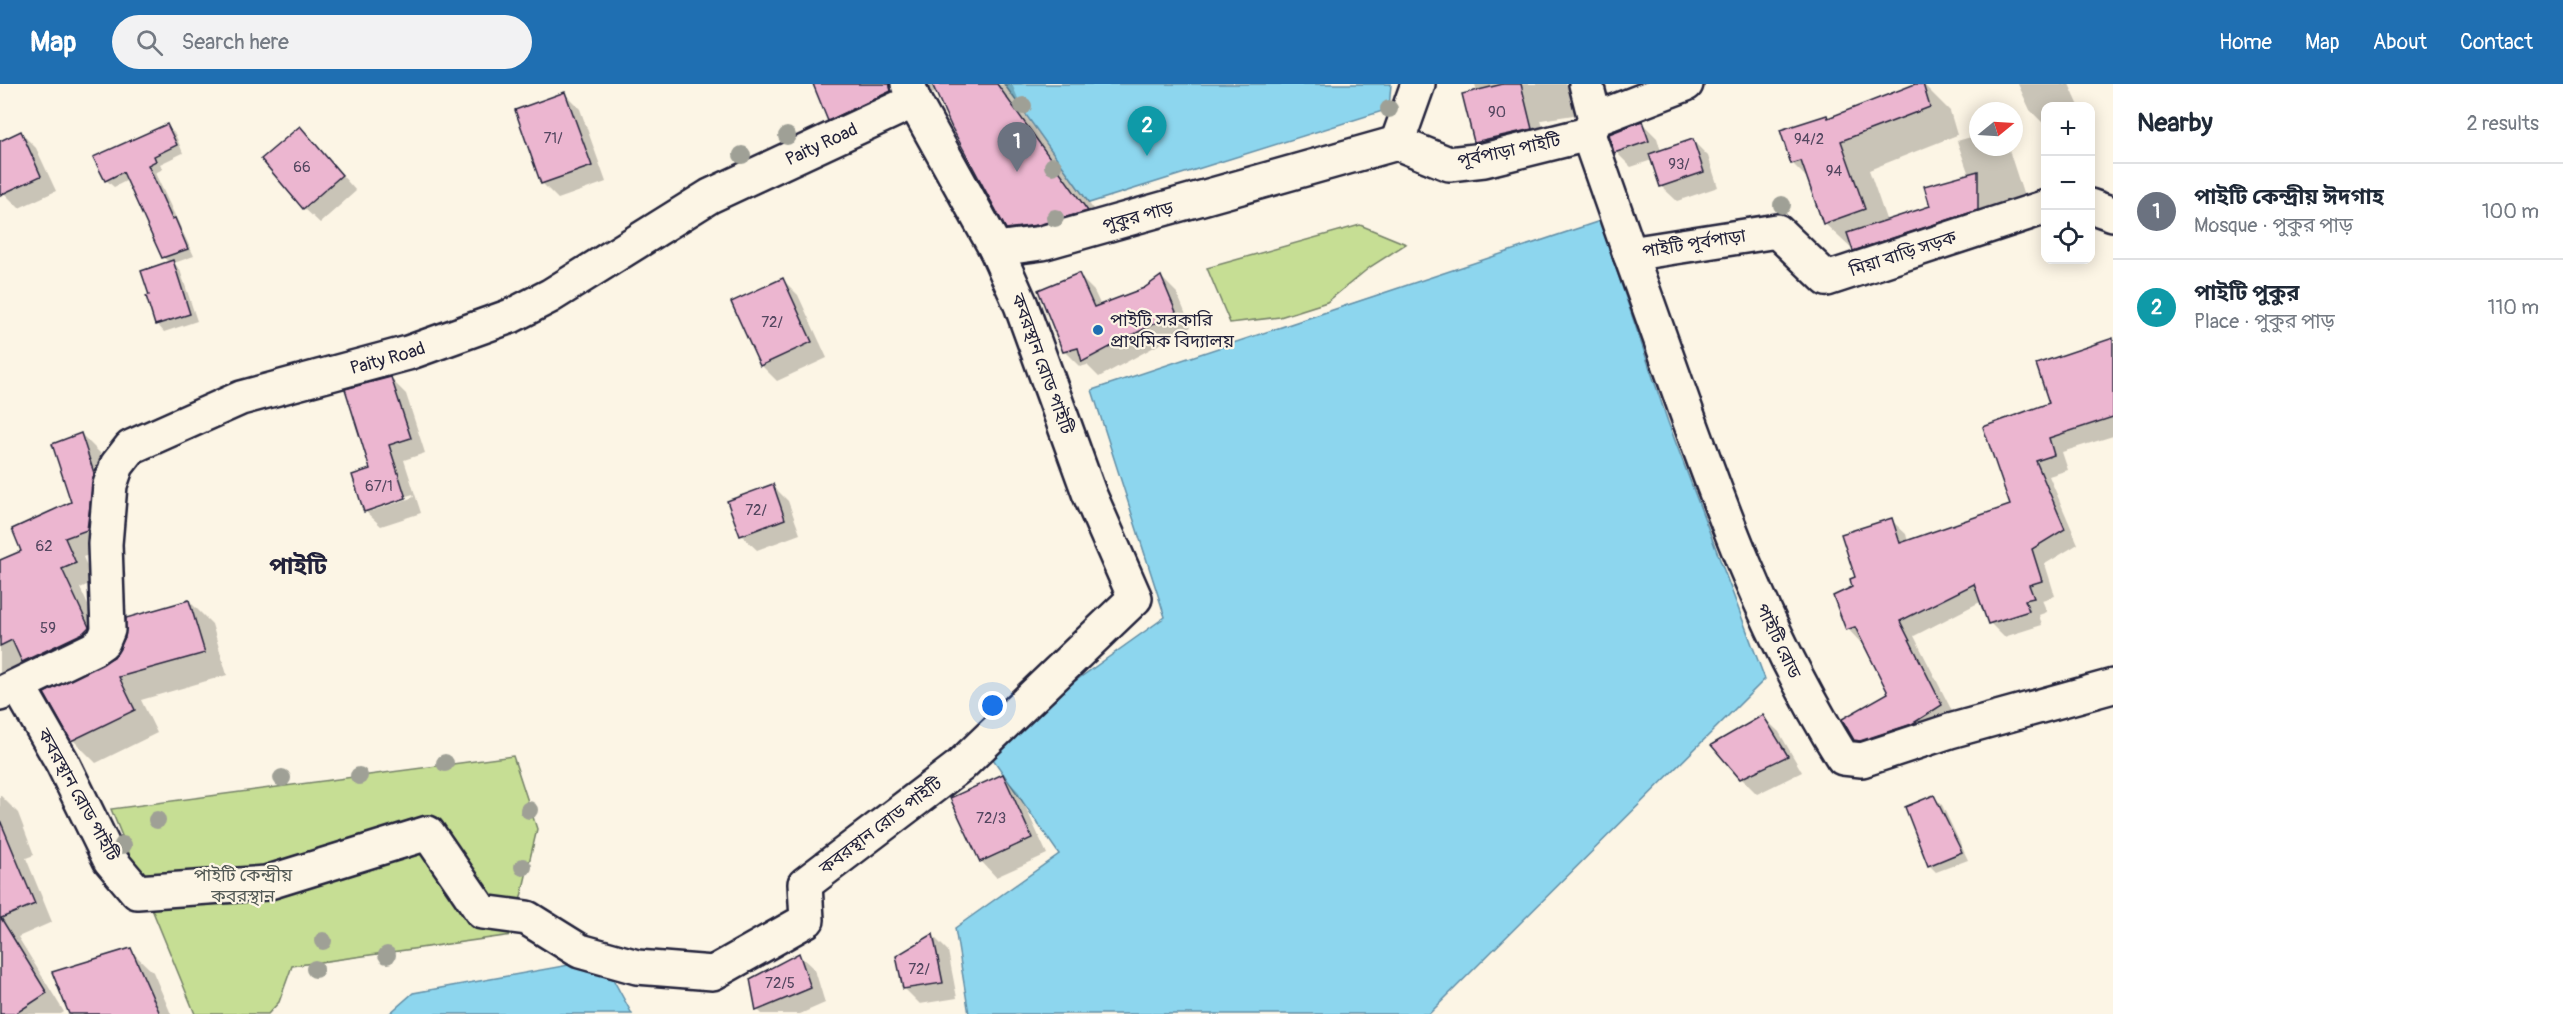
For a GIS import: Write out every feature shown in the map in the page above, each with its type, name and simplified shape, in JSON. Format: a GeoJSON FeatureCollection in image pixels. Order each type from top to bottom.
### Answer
{"type":"FeatureCollection","features":[{"type":"Feature","properties":{"kind":"street"},"geometry":{"type":"LineString","coordinates":[[1397,142],[1418,84]]}},
{"type":"Feature","properties":{"kind":"street","name":"পাইটি পূর্বপাড়া"},"geometry":{"type":"LineString","coordinates":[[1586,84],[1591,126],[1630,254],[1777,231]]}},
{"type":"Feature","properties":{"kind":"street","name":"পূর্বপাড়া পাইটি"},"geometry":{"type":"LineString","coordinates":[[1397,142],[1449,164],[1484,160],[1591,126],[1686,84]]}},
{"type":"Feature","properties":{"kind":"street"},"geometry":{"type":"LineString","coordinates":[[911,92],[996,249]]}},
{"type":"Feature","properties":{"kind":"street","name":"Paity Road"},"geometry":{"type":"LineString","coordinates":[[9,691],[93,650],[103,642],[108,630],[105,544],[110,485],[117,465],[131,447],[241,398],[408,352],[511,316],[550,296],[710,196],[911,92]]}},
{"type":"Feature","properties":{"kind":"street","name":"পুকুর পাড়"},"geometry":{"type":"LineString","coordinates":[[996,249],[1042,243],[1397,142]]}},
{"type":"Feature","properties":{"kind":"street"},"geometry":{"type":"LineString","coordinates":[[2095,207],[2113,214]]}},
{"type":"Feature","properties":{"kind":"street","name":"মিয়া বাড়ি সড়ক"},"geometry":{"type":"LineString","coordinates":[[1777,231],[1827,279],[2041,209]]}},
{"type":"Feature","properties":{"kind":"street","name":"কবরস্থান রোড পাইটি"},"geometry":{"type":"LineString","coordinates":[[9,691],[62,762],[110,860],[137,892],[266,883],[428,833],[482,912],[526,918],[580,951],[637,967],[712,973],[807,920],[806,884],[960,766],[1135,598],[1089,493],[1021,305],[996,249]]}},
{"type":"Feature","properties":{"kind":"street","name":"পাইটি রোড"},"geometry":{"type":"LineString","coordinates":[[1630,254],[1750,583],[1811,708],[1843,758],[1862,760],[1950,731],[2113,686]]}},
{"type":"Feature","properties":{"kind":"green space"},"geometry":{"type":"Polygon","coordinates":[[[1360,225],[1406,244],[1370,267],[1327,302],[1280,317],[1230,323],[1207,268],[1360,225]]]}},
{"type":"Feature","properties":{"kind":"green space","name":"পাইটি কেন্দ্রীয় কবরস্থান"},"geometry":{"type":"Polygon","coordinates":[[[513,756],[537,829],[512,935],[292,966],[279,1002],[268,1014],[195,1014],[111,809],[513,756]]]}},
{"type":"Feature","properties":{"kind":"water"},"geometry":{"type":"Polygon","coordinates":[[[1004,84],[1391,84],[1389,109],[1089,203],[1004,84]]]}},
{"type":"Feature","properties":{"kind":"water"},"geometry":{"type":"Polygon","coordinates":[[[1600,221],[1668,422],[1765,679],[1429,1014],[969,1014],[955,928],[1059,854],[984,746],[1165,617],[1092,390],[1600,221]]]}},
{"type":"Feature","properties":{"kind":"water"},"geometry":{"type":"Polygon","coordinates":[[[602,959],[632,1014],[389,1014],[413,993],[602,959]]]}},
{"type":"Feature","properties":{"kind":"building"},"geometry":{"type":"Polygon","coordinates":[[[813,84],[890,84],[891,91],[828,121],[813,84]]]}},
{"type":"Feature","properties":{"kind":"building"},"geometry":{"type":"Polygon","coordinates":[[[932,84],[997,84],[1088,211],[1038,225],[1006,229],[952,128],[932,84]]]}},
{"type":"Feature","properties":{"kind":"building"},"geometry":{"type":"Polygon","coordinates":[[[1503,84],[1521,84],[1532,129],[1474,142],[1462,94],[1503,84]]]}},
{"type":"Feature","properties":{"kind":"building"},"geometry":{"type":"Polygon","coordinates":[[[1915,84],[1923,84],[1930,107],[1841,141],[1865,209],[1823,224],[1801,161],[1791,164],[1780,130],[1827,115],[1828,118],[1915,84]]]}},
{"type":"Feature","properties":{"kind":"building"},"geometry":{"type":"Polygon","coordinates":[[[565,92],[592,166],[541,184],[515,110],[565,92]]]}},
{"type":"Feature","properties":{"kind":"building"},"geometry":{"type":"Polygon","coordinates":[[[1642,121],[1649,141],[1614,153],[1609,134],[1642,121]]]}},
{"type":"Feature","properties":{"kind":"building"},"geometry":{"type":"Polygon","coordinates":[[[167,124],[177,145],[154,156],[156,161],[148,165],[188,249],[162,258],[123,172],[105,181],[93,157],[167,124]]]}},
{"type":"Feature","properties":{"kind":"building"},"geometry":{"type":"Polygon","coordinates":[[[300,126],[342,175],[303,209],[261,159],[300,126]]]}},
{"type":"Feature","properties":{"kind":"building"},"geometry":{"type":"Polygon","coordinates":[[[21,131],[41,176],[0,195],[0,141],[21,131]]]}},
{"type":"Feature","properties":{"kind":"building"},"geometry":{"type":"Polygon","coordinates":[[[1693,139],[1704,172],[1660,187],[1649,154],[1693,139]]]}},
{"type":"Feature","properties":{"kind":"building"},"geometry":{"type":"Polygon","coordinates":[[[1978,171],[1978,210],[1853,251],[1847,233],[1930,206],[1924,186],[1978,171]]]}},
{"type":"Feature","properties":{"kind":"building"},"geometry":{"type":"Polygon","coordinates":[[[173,260],[190,314],[155,325],[141,271],[173,260]]]}},
{"type":"Feature","properties":{"kind":"building","name":"পাইটি সরকারি প্রাথমিক বিদ্যালয়"},"geometry":{"type":"Polygon","coordinates":[[[1079,273],[1094,307],[1144,288],[1161,276],[1176,312],[1082,362],[1078,348],[1063,352],[1038,290],[1079,273]]]}},
{"type":"Feature","properties":{"kind":"building"},"geometry":{"type":"Polygon","coordinates":[[[783,278],[812,342],[760,366],[731,302],[783,278]]]}},
{"type":"Feature","properties":{"kind":"building"},"geometry":{"type":"Polygon","coordinates":[[[2113,338],[2113,417],[2049,438],[2054,455],[2036,461],[2065,529],[2032,549],[2042,581],[2029,585],[2034,598],[2025,600],[2029,611],[1988,624],[1974,584],[1900,621],[1942,705],[1912,724],[1860,741],[1854,740],[1842,719],[1888,693],[1855,627],[1846,630],[1833,596],[1852,587],[1850,579],[1855,577],[1841,534],[1892,518],[1900,543],[2010,505],[1983,427],[2049,403],[2036,364],[2113,338]]]}},
{"type":"Feature","properties":{"kind":"building"},"geometry":{"type":"Polygon","coordinates":[[[391,377],[411,438],[389,445],[406,498],[364,512],[352,475],[370,469],[345,389],[391,377]]]}},
{"type":"Feature","properties":{"kind":"building"},"geometry":{"type":"Polygon","coordinates":[[[81,433],[94,473],[87,530],[65,538],[76,563],[62,569],[89,627],[83,633],[22,662],[12,640],[0,646],[0,560],[21,551],[12,529],[71,502],[52,444],[81,433]]]}},
{"type":"Feature","properties":{"kind":"building"},"geometry":{"type":"Polygon","coordinates":[[[773,484],[785,519],[740,536],[727,501],[773,484]]]}},
{"type":"Feature","properties":{"kind":"building"},"geometry":{"type":"Polygon","coordinates":[[[189,600],[205,653],[119,677],[135,710],[71,741],[44,693],[114,657],[125,637],[126,618],[189,600]]]}},
{"type":"Feature","properties":{"kind":"building"},"geometry":{"type":"Polygon","coordinates":[[[1763,715],[1788,756],[1740,779],[1711,745],[1763,715]]]}},
{"type":"Feature","properties":{"kind":"building"},"geometry":{"type":"Polygon","coordinates":[[[1003,774],[1032,838],[980,862],[950,798],[1003,774]]]}},
{"type":"Feature","properties":{"kind":"building"},"geometry":{"type":"Polygon","coordinates":[[[1934,795],[1962,852],[1928,866],[1905,807],[1934,795]]]}},
{"type":"Feature","properties":{"kind":"building"},"geometry":{"type":"Polygon","coordinates":[[[0,820],[35,904],[1,918],[47,993],[15,1014],[0,1014],[0,820]]]}},
{"type":"Feature","properties":{"kind":"building"},"geometry":{"type":"Polygon","coordinates":[[[933,934],[943,983],[903,989],[896,956],[933,934]]]}},
{"type":"Feature","properties":{"kind":"building"},"geometry":{"type":"Polygon","coordinates":[[[131,948],[160,1014],[69,1014],[52,972],[131,948]]]}},
{"type":"Feature","properties":{"kind":"building"},"geometry":{"type":"Polygon","coordinates":[[[799,953],[811,988],[756,1011],[750,979],[799,953]]]}},
{"type":"Feature","properties":{"kind":"place","name":"পাইটি পুকুর"},"geometry":{"type":"Point","coordinates":[1147,156]}},
{"type":"Feature","properties":{"kind":"place","name":"পাইটি কেন্দ্রীয় ঈদগাহ"},"geometry":{"type":"Point","coordinates":[1017,172]}},
{"type":"Feature","properties":{"kind":"place","name":"পাইটি সরকারি প্রাথমিক বিদ্যালয়"},"geometry":{"type":"Point","coordinates":[1098,330]}},
{"type":"Feature","properties":{"kind":"district","name":"পাইটি"},"geometry":{"type":"Point","coordinates":[298,566]}}]}
